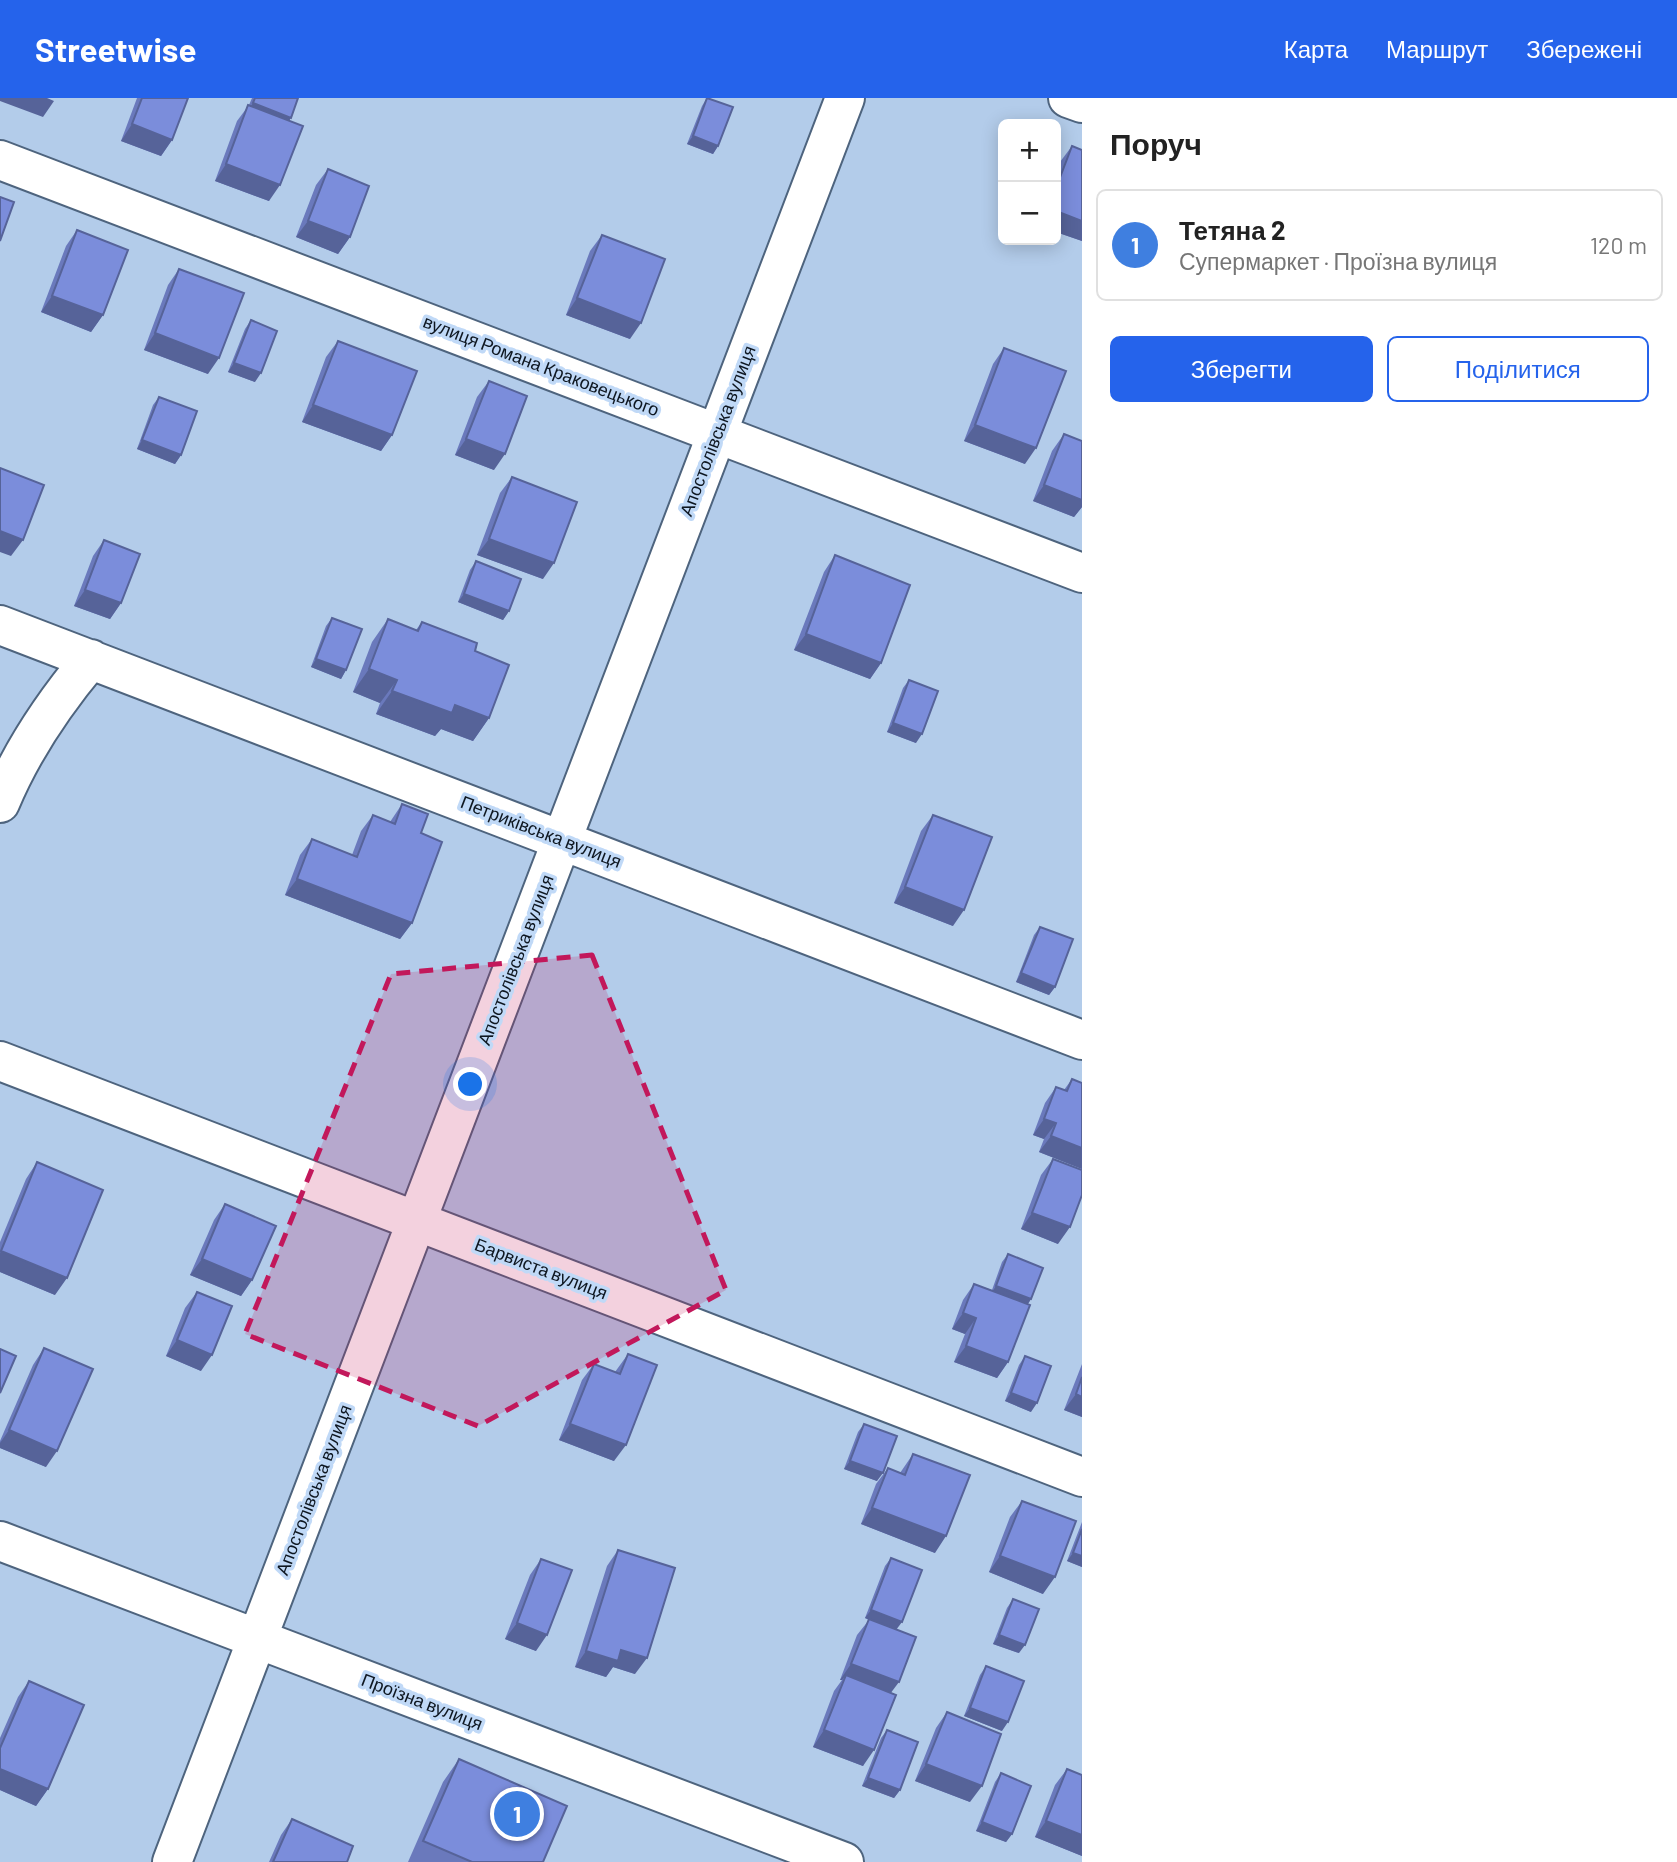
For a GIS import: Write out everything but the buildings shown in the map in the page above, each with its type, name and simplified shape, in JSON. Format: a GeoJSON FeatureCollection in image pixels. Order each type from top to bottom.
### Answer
{"type":"FeatureCollection","features":[{"type":"Feature","properties":{"kind":"street","name":"Апостолівська вулиця"},"geometry":{"type":"LineString","coordinates":[[172,1862],[845,98]]}},
{"type":"Feature","properties":{"kind":"street"},"geometry":{"type":"LineString","coordinates":[[1068,98],[1082,103]]}},
{"type":"Feature","properties":{"kind":"street","name":"вулиця Романа Краковецького"},"geometry":{"type":"LineString","coordinates":[[0,160],[1082,573]]}},
{"type":"Feature","properties":{"kind":"street","name":"Петриківська вулиця"},"geometry":{"type":"LineString","coordinates":[[0,625],[1082,1040]]}},
{"type":"Feature","properties":{"kind":"street"},"geometry":{"type":"LineString","coordinates":[[0,803],[26,749],[50,710],[91,659]]}},
{"type":"Feature","properties":{"kind":"street","name":"Барвиста вулиця"},"geometry":{"type":"LineString","coordinates":[[0,1061],[1082,1477]]}},
{"type":"Feature","properties":{"kind":"street","name":"Проїзна вулиця"},"geometry":{"type":"LineString","coordinates":[[0,1541],[844,1862]]}},
{"type":"Feature","properties":{"kind":"highlighted area"},"geometry":{"type":"Polygon","coordinates":[[[592,955],[726,1290],[478,1426],[245,1334],[391,974],[592,955]]]}},
{"type":"Feature","properties":{"kind":"place","name":"Тетяна 2"},"geometry":{"type":"Point","coordinates":[517,1814]}}]}
